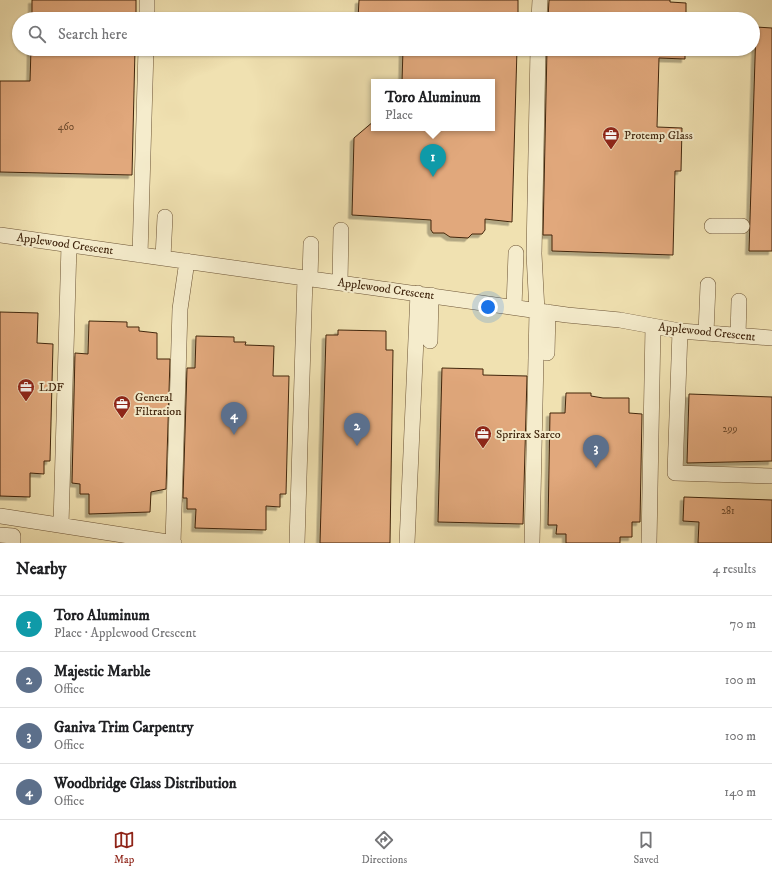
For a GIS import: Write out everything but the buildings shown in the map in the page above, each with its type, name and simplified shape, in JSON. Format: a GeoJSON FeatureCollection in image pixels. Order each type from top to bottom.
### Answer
{"type":"FeatureCollection","features":[{"type":"Feature","properties":{"kind":"street"},"geometry":{"type":"LineString","coordinates":[[147,0],[147,12]]}},
{"type":"Feature","properties":{"kind":"street"},"geometry":{"type":"LineString","coordinates":[[539,12],[540,0]]}},
{"type":"Feature","properties":{"kind":"street"},"geometry":{"type":"LineString","coordinates":[[140,255],[146,56]]}},
{"type":"Feature","properties":{"kind":"street"},"geometry":{"type":"LineString","coordinates":[[538,56],[534,254],[543,312],[547,353]]}},
{"type":"Feature","properties":{"kind":"street"},"geometry":{"type":"LineString","coordinates":[[163,258],[165,217]]}},
{"type":"Feature","properties":{"kind":"street"},"geometry":{"type":"LineString","coordinates":[[712,226],[742,226]]}},
{"type":"Feature","properties":{"kind":"street"},"geometry":{"type":"LineString","coordinates":[[340,282],[341,230]]}},
{"type":"Feature","properties":{"kind":"street","name":"Applewood Crescent"},"geometry":{"type":"LineString","coordinates":[[0,235],[425,294],[543,312],[620,320],[680,331],[772,338]]}},
{"type":"Feature","properties":{"kind":"street"},"geometry":{"type":"LineString","coordinates":[[297,543],[311,244]]}},
{"type":"Feature","properties":{"kind":"street"},"geometry":{"type":"LineString","coordinates":[[61,525],[70,245]]}},
{"type":"Feature","properties":{"kind":"street"},"geometry":{"type":"LineString","coordinates":[[514,307],[516,253]]}},
{"type":"Feature","properties":{"kind":"street"},"geometry":{"type":"LineString","coordinates":[[0,516],[173,543],[180,309],[187,261]]}},
{"type":"Feature","properties":{"kind":"street"},"geometry":{"type":"LineString","coordinates":[[515,274],[537,276]]}},
{"type":"Feature","properties":{"kind":"street"},"geometry":{"type":"LineString","coordinates":[[310,278],[314,317]]}},
{"type":"Feature","properties":{"kind":"street"},"geometry":{"type":"LineString","coordinates":[[706,333],[708,285]]}},
{"type":"Feature","properties":{"kind":"street"},"geometry":{"type":"LineString","coordinates":[[425,294],[430,341]]}},
{"type":"Feature","properties":{"kind":"street"},"geometry":{"type":"LineString","coordinates":[[407,543],[425,294]]}},
{"type":"Feature","properties":{"kind":"street"},"geometry":{"type":"LineString","coordinates":[[738,336],[740,301]]}},
{"type":"Feature","properties":{"kind":"street"},"geometry":{"type":"LineString","coordinates":[[532,543],[543,312]]}},
{"type":"Feature","properties":{"kind":"street"},"geometry":{"type":"LineString","coordinates":[[649,543],[653,326]]}},
{"type":"Feature","properties":{"kind":"street"},"geometry":{"type":"LineString","coordinates":[[680,331],[675,473],[772,476]]}},
{"type":"Feature","properties":{"kind":"street"},"geometry":{"type":"LineString","coordinates":[[0,535],[13,536],[12,543]]}},
{"type":"Feature","properties":{"kind":"place","name":"Protemp Glass"},"geometry":{"type":"Point","coordinates":[611,150]}},
{"type":"Feature","properties":{"kind":"place","name":"Toro Aluminum"},"geometry":{"type":"Point","coordinates":[433,177]}},
{"type":"Feature","properties":{"kind":"place","name":"LDF"},"geometry":{"type":"Point","coordinates":[26,402]}},
{"type":"Feature","properties":{"kind":"place","name":"General Filtration"},"geometry":{"type":"Point","coordinates":[122,419]}},
{"type":"Feature","properties":{"kind":"place","name":"Woodbridge Glass Distribution"},"geometry":{"type":"Point","coordinates":[234,435]}},
{"type":"Feature","properties":{"kind":"place","name":"Majestic Marble"},"geometry":{"type":"Point","coordinates":[357,446]}},
{"type":"Feature","properties":{"kind":"place","name":"Sprirax Sarco"},"geometry":{"type":"Point","coordinates":[483,449]}},
{"type":"Feature","properties":{"kind":"place","name":"Ganiva Trim Carpentry"},"geometry":{"type":"Point","coordinates":[596,468]}}]}
